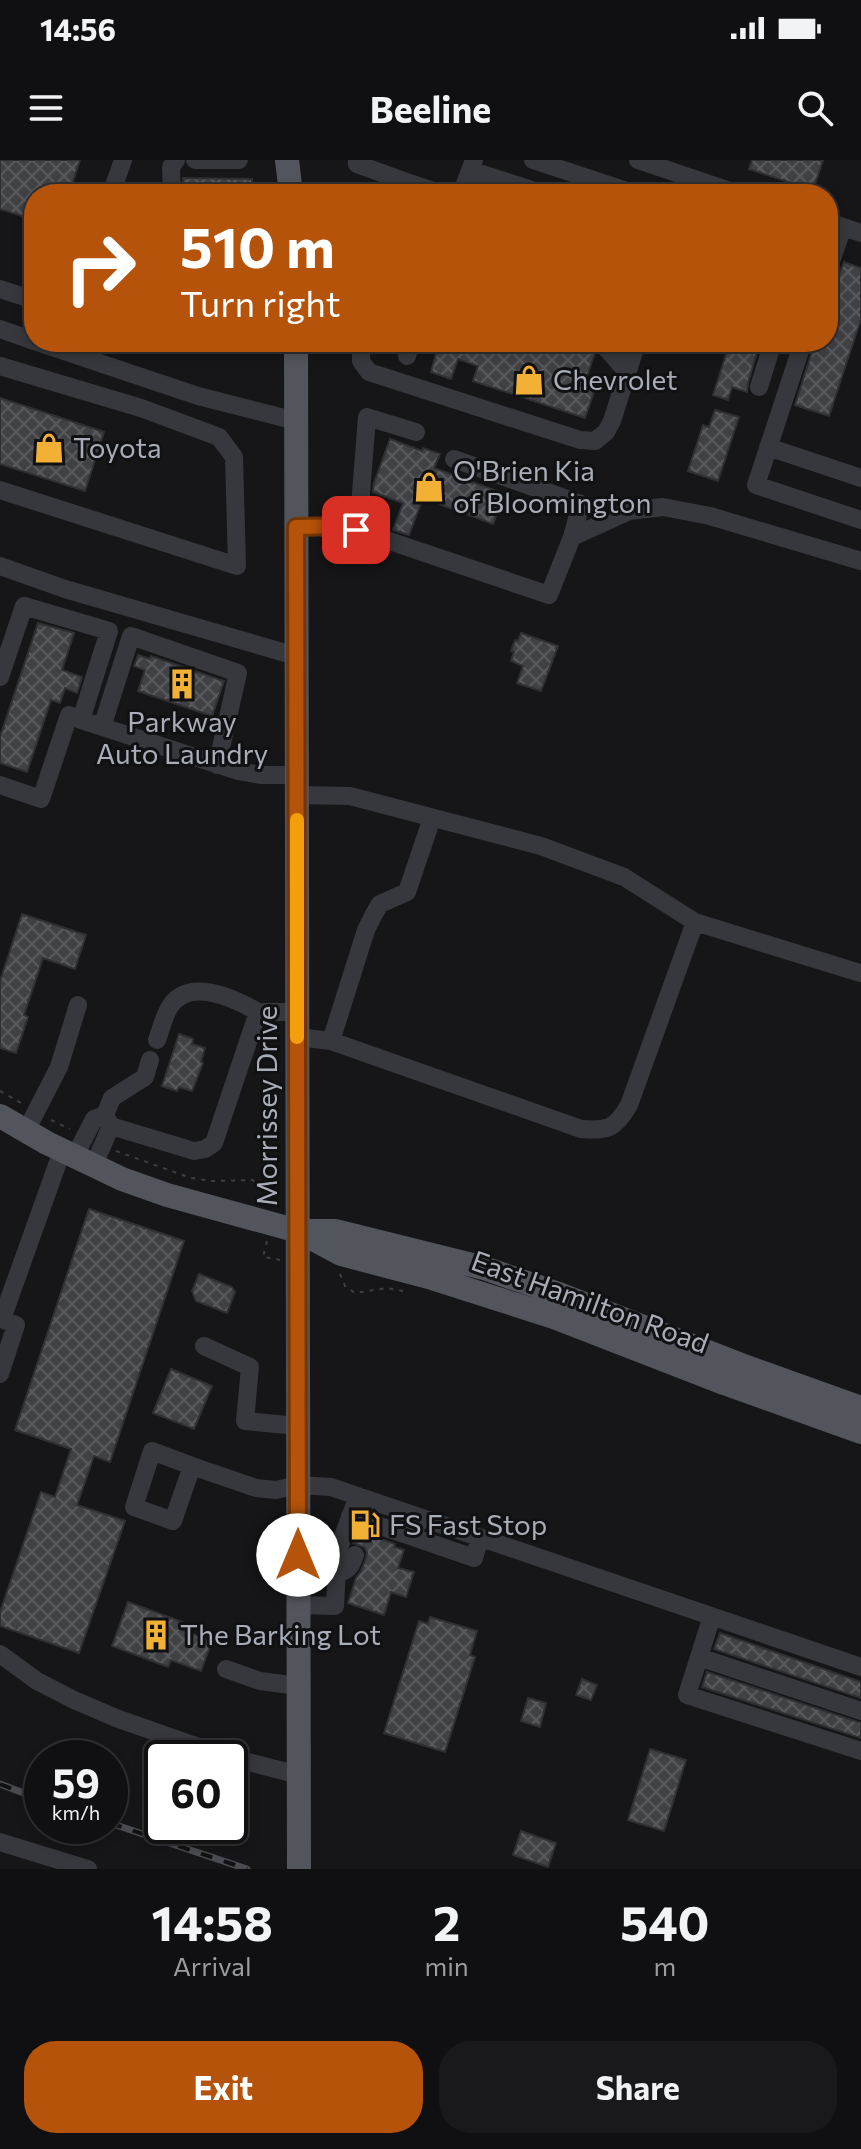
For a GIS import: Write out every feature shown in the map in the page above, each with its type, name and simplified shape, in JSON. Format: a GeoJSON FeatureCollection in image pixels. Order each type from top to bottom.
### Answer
{"type":"FeatureCollection","features":[{"type":"Feature","properties":{"kind":"main road"},"geometry":{"type":"LineString","coordinates":[[287,160],[290,184]]}},
{"type":"Feature","properties":{"kind":"main road","name":"Morrissey Drive"},"geometry":{"type":"LineString","coordinates":[[296,352],[299,1869]]}},
{"type":"Feature","properties":{"kind":"main road","name":"East Hamilton Road"},"geometry":{"type":"LineString","coordinates":[[0,1116],[77,1159],[167,1195],[298,1231],[341,1254],[432,1278],[554,1317],[861,1432]]}},
{"type":"Feature","properties":{"kind":"main road","name":"East Hamilton Road"},"geometry":{"type":"LineString","coordinates":[[298,1231],[335,1231],[484,1268],[861,1408]]}},
{"type":"Feature","properties":{"kind":"street"},"geometry":{"type":"LineString","coordinates":[[115,184],[123,160]]}},
{"type":"Feature","properties":{"kind":"street"},"geometry":{"type":"LineString","coordinates":[[172,184],[171,167],[176,160]]}},
{"type":"Feature","properties":{"kind":"street"},"geometry":{"type":"LineString","coordinates":[[195,160],[239,160]]}},
{"type":"Feature","properties":{"kind":"street"},"geometry":{"type":"LineString","coordinates":[[357,160],[357,164],[392,184]]}},
{"type":"Feature","properties":{"kind":"street"},"geometry":{"type":"LineString","coordinates":[[533,160],[606,184]]}},
{"type":"Feature","properties":{"kind":"street"},"geometry":{"type":"LineString","coordinates":[[638,160],[686,184]]}},
{"type":"Feature","properties":{"kind":"street"},"geometry":{"type":"LineString","coordinates":[[465,184],[472,165],[519,184]]}},
{"type":"Feature","properties":{"kind":"street"},"geometry":{"type":"LineString","coordinates":[[0,289],[24,297]]}},
{"type":"Feature","properties":{"kind":"street"},"geometry":{"type":"LineString","coordinates":[[0,329],[24,337]]}},
{"type":"Feature","properties":{"kind":"street"},"geometry":{"type":"LineString","coordinates":[[44,380],[56,352]]}},
{"type":"Feature","properties":{"kind":"street"},"geometry":{"type":"LineString","coordinates":[[78,352],[198,396],[296,421]]}},
{"type":"Feature","properties":{"kind":"street"},"geometry":{"type":"LineString","coordinates":[[361,352],[361,361],[369,372],[580,440],[595,441],[606,432],[612,421],[634,352]]}},
{"type":"Feature","properties":{"kind":"street"},"geometry":{"type":"LineString","coordinates":[[610,352],[628,373]]}},
{"type":"Feature","properties":{"kind":"street"},"geometry":{"type":"LineString","coordinates":[[759,387],[770,352]]}},
{"type":"Feature","properties":{"kind":"street"},"geometry":{"type":"LineString","coordinates":[[800,352],[756,485],[861,520]]}},
{"type":"Feature","properties":{"kind":"street"},"geometry":{"type":"LineString","coordinates":[[0,366],[141,408],[219,437],[234,457],[237,566],[0,490]]}},
{"type":"Feature","properties":{"kind":"street"},"geometry":{"type":"LineString","coordinates":[[356,530],[367,417],[416,432]]}},
{"type":"Feature","properties":{"kind":"street"},"geometry":{"type":"LineString","coordinates":[[768,447],[861,478]]}},
{"type":"Feature","properties":{"kind":"street"},"geometry":{"type":"LineString","coordinates":[[296,527],[345,526],[549,595],[572,537],[581,504],[454,459]]}},
{"type":"Feature","properties":{"kind":"street"},"geometry":{"type":"LineString","coordinates":[[572,537],[629,511],[663,507],[710,516],[861,561]]}},
{"type":"Feature","properties":{"kind":"street"},"geometry":{"type":"LineString","coordinates":[[0,566],[65,589],[296,656]]}},
{"type":"Feature","properties":{"kind":"street"},"geometry":{"type":"LineString","coordinates":[[0,677],[24,606],[109,631],[81,720]]}},
{"type":"Feature","properties":{"kind":"street"},"geometry":{"type":"LineString","coordinates":[[102,727],[131,636],[238,673],[217,765]]}},
{"type":"Feature","properties":{"kind":"street"},"geometry":{"type":"LineString","coordinates":[[0,785],[41,799],[69,715],[217,765],[394,806],[541,846],[624,877],[695,922],[860,973]]}},
{"type":"Feature","properties":{"kind":"street"},"geometry":{"type":"LineString","coordinates":[[331,1041],[366,930],[380,904],[407,892],[432,818]]}},
{"type":"Feature","properties":{"kind":"street"},"geometry":{"type":"LineString","coordinates":[[297,1037],[331,1041],[581,1129],[603,1130],[613,1125],[629,1105],[695,922]]}},
{"type":"Feature","properties":{"kind":"street"},"geometry":{"type":"LineString","coordinates":[[157,1040],[169,1007],[184,994],[210,991],[239,1001],[258,1012],[297,1012]]}},
{"type":"Feature","properties":{"kind":"street"},"geometry":{"type":"LineString","coordinates":[[26,1131],[59,1067],[78,1005]]}},
{"type":"Feature","properties":{"kind":"street"},"geometry":{"type":"LineString","coordinates":[[0,1374],[16,1325],[2,1319],[94,1119],[108,1120],[194,1151],[205,1149],[214,1143],[258,1012]]}},
{"type":"Feature","properties":{"kind":"street"},"geometry":{"type":"LineString","coordinates":[[108,1120],[112,1098],[145,1077],[150,1060]]}},
{"type":"Feature","properties":{"kind":"street"},"geometry":{"type":"LineString","coordinates":[[204,1346],[250,1367],[245,1421],[298,1426]]}},
{"type":"Feature","properties":{"kind":"street"},"geometry":{"type":"LineString","coordinates":[[192,1466],[256,1488],[276,1490],[298,1485],[331,1487],[861,1667]]}},
{"type":"Feature","properties":{"kind":"street"},"geometry":{"type":"LineString","coordinates":[[337,1574],[351,1567],[357,1548],[358,1496]]}},
{"type":"Feature","properties":{"kind":"street"},"geometry":{"type":"LineString","coordinates":[[413,1537],[419,1517]]}},
{"type":"Feature","properties":{"kind":"street"},"geometry":{"type":"LineString","coordinates":[[358,1519],[474,1558],[480,1538]]}},
{"type":"Feature","properties":{"kind":"street"},"geometry":{"type":"LineString","coordinates":[[299,1605],[335,1606],[338,1550],[358,1519]]}},
{"type":"Feature","properties":{"kind":"street"},"geometry":{"type":"LineString","coordinates":[[712,1616],[687,1695],[861,1751]]}},
{"type":"Feature","properties":{"kind":"street"},"geometry":{"type":"LineString","coordinates":[[0,1654],[37,1681],[116,1718],[221,1755],[299,1775]]}},
{"type":"Feature","properties":{"kind":"street"},"geometry":{"type":"LineString","coordinates":[[699,1657],[861,1711]]}},
{"type":"Feature","properties":{"kind":"street"},"geometry":{"type":"LineString","coordinates":[[226,1669],[273,1684],[298,1686]]}},
{"type":"Feature","properties":{"kind":"street"},"geometry":{"type":"LineString","coordinates":[[0,1842],[88,1869]]}},
{"type":"Feature","properties":{"kind":"building"},"geometry":{"type":"Polygon","coordinates":[[[0,160],[80,160],[72,184],[24,184],[24,217],[0,209],[0,160]]]}},
{"type":"Feature","properties":{"kind":"building"},"geometry":{"type":"Polygon","coordinates":[[[752,160],[823,160],[815,184],[795,184],[749,169],[752,160]]]}},
{"type":"Feature","properties":{"kind":"building"},"geometry":{"type":"Polygon","coordinates":[[[183,178],[252,179],[252,184],[183,184],[183,178]]]}},
{"type":"Feature","properties":{"kind":"building"},"geometry":{"type":"Polygon","coordinates":[[[844,262],[861,268],[861,319],[829,416],[795,405],[812,352],[838,352],[838,277],[844,262]]]}},
{"type":"Feature","properties":{"kind":"building","name":"Chevrolet"},"geometry":{"type":"Polygon","coordinates":[[[436,352],[594,352],[585,382],[596,386],[585,418],[473,381],[478,366],[458,359],[451,379],[431,372],[436,352]]]}},
{"type":"Feature","properties":{"kind":"building"},"geometry":{"type":"Polygon","coordinates":[[[727,352],[757,352],[747,392],[732,387],[728,400],[713,395],[727,352]]]}},
{"type":"Feature","properties":{"kind":"building","name":"Toyota"},"geometry":{"type":"Polygon","coordinates":[[[0,398],[104,432],[85,491],[0,464],[0,398]]]}},
{"type":"Feature","properties":{"kind":"building"},"geometry":{"type":"Polygon","coordinates":[[[715,410],[739,417],[718,481],[688,471],[703,425],[709,427],[715,410]]]}},
{"type":"Feature","properties":{"kind":"building"},"geometry":{"type":"Polygon","coordinates":[[[390,439],[440,454],[434,468],[505,494],[493,524],[423,498],[409,535],[393,530],[403,503],[373,492],[390,439]]]}},
{"type":"Feature","properties":{"kind":"building"},"geometry":{"type":"Polygon","coordinates":[[[38,623],[74,633],[62,670],[82,677],[77,693],[65,688],[60,703],[51,700],[27,772],[0,763],[0,737],[38,623]]]}},
{"type":"Feature","properties":{"kind":"building"},"geometry":{"type":"Polygon","coordinates":[[[521,633],[558,646],[541,691],[517,683],[523,666],[511,661],[514,652],[511,651],[521,633]]]}},
{"type":"Feature","properties":{"kind":"building","name":"Parkway Auto Laundry"},"geometry":{"type":"Polygon","coordinates":[[[138,655],[150,659],[151,656],[224,681],[212,716],[138,691],[145,670],[134,666],[138,655]]]}},
{"type":"Feature","properties":{"kind":"building"},"geometry":{"type":"Polygon","coordinates":[[[22,914],[86,935],[75,969],[43,958],[24,1015],[28,1017],[16,1053],[0,1048],[0,981],[22,914]]]}},
{"type":"Feature","properties":{"kind":"building"},"geometry":{"type":"Polygon","coordinates":[[[179,1034],[193,1039],[192,1044],[205,1048],[203,1063],[192,1091],[179,1087],[177,1091],[162,1086],[179,1034]]]}},
{"type":"Feature","properties":{"kind":"building"},"geometry":{"type":"Polygon","coordinates":[[[89,1209],[184,1241],[110,1462],[94,1456],[77,1505],[125,1521],[79,1653],[0,1626],[0,1612],[41,1492],[55,1497],[71,1449],[15,1430],[89,1209]]]}},
{"type":"Feature","properties":{"kind":"building"},"geometry":{"type":"Polygon","coordinates":[[[199,1274],[232,1287],[235,1292],[227,1313],[196,1301],[192,1291],[199,1274]]]}},
{"type":"Feature","properties":{"kind":"building"},"geometry":{"type":"Polygon","coordinates":[[[171,1369],[212,1386],[194,1429],[153,1413],[171,1369]]]}},
{"type":"Feature","properties":{"kind":"building"},"geometry":{"type":"Polygon","coordinates":[[[372,1536],[404,1550],[398,1568],[414,1572],[406,1597],[391,1592],[384,1615],[348,1603],[367,1552],[364,1547],[353,1543],[355,1538],[367,1542],[372,1536]]]}},
{"type":"Feature","properties":{"kind":"building","name":"The Barking Lot"},"geometry":{"type":"Polygon","coordinates":[[[128,1602],[185,1623],[182,1630],[212,1641],[201,1671],[171,1660],[168,1667],[112,1646],[128,1602]]]}},
{"type":"Feature","properties":{"kind":"building"},"geometry":{"type":"Polygon","coordinates":[[[430,1617],[477,1631],[470,1655],[475,1657],[445,1752],[384,1733],[419,1621],[428,1624],[430,1617]]]}},
{"type":"Feature","properties":{"kind":"building"},"geometry":{"type":"Polygon","coordinates":[[[720,1633],[861,1682],[861,1698],[714,1649],[720,1633]]]}},
{"type":"Feature","properties":{"kind":"building"},"geometry":{"type":"Polygon","coordinates":[[[707,1672],[861,1723],[861,1738],[702,1687],[707,1672]]]}},
{"type":"Feature","properties":{"kind":"building"},"geometry":{"type":"Polygon","coordinates":[[[582,1679],[597,1685],[591,1700],[576,1695],[582,1679]]]}},
{"type":"Feature","properties":{"kind":"building"},"geometry":{"type":"Polygon","coordinates":[[[528,1698],[546,1703],[540,1727],[521,1721],[528,1698]]]}},
{"type":"Feature","properties":{"kind":"building"},"geometry":{"type":"Polygon","coordinates":[[[650,1749],[686,1760],[664,1831],[628,1820],[650,1749]]]}},
{"type":"Feature","properties":{"kind":"building"},"geometry":{"type":"Polygon","coordinates":[[[521,1831],[556,1843],[548,1867],[513,1855],[521,1831]]]}},
{"type":"Feature","properties":{"kind":"railway"},"geometry":{"type":"LineString","coordinates":[[0,1784],[24,1793]]}},
{"type":"Feature","properties":{"kind":"railway"},"geometry":{"type":"LineString","coordinates":[[128,1829],[247,1869]]}},
{"type":"Feature","properties":{"kind":"slow traffic"},"geometry":{"type":"LineString","coordinates":[[297,820],[297,1037]]}},
{"type":"Feature","properties":{"kind":"place","name":"Chevrolet"},"geometry":{"type":"Point","coordinates":[529,380]}},
{"type":"Feature","properties":{"kind":"place","name":"Toyota"},"geometry":{"type":"Point","coordinates":[49,448]}},
{"type":"Feature","properties":{"kind":"place","name":"O'Brien Kia of Bloomington"},"geometry":{"type":"Point","coordinates":[429,487]}},
{"type":"Feature","properties":{"kind":"place","name":"Parkway Auto Laundry"},"geometry":{"type":"Point","coordinates":[182,684]}},
{"type":"Feature","properties":{"kind":"place","name":"FS Fast Stop"},"geometry":{"type":"Point","coordinates":[365,1525]}},
{"type":"Feature","properties":{"kind":"place","name":"The Barking Lot"},"geometry":{"type":"Point","coordinates":[156,1635]}},
{"type":"Feature","properties":{"kind":"route"},"geometry":{"type":"LineString","coordinates":[[298,1555],[296,527],[345,526],[356,530]]}}]}
